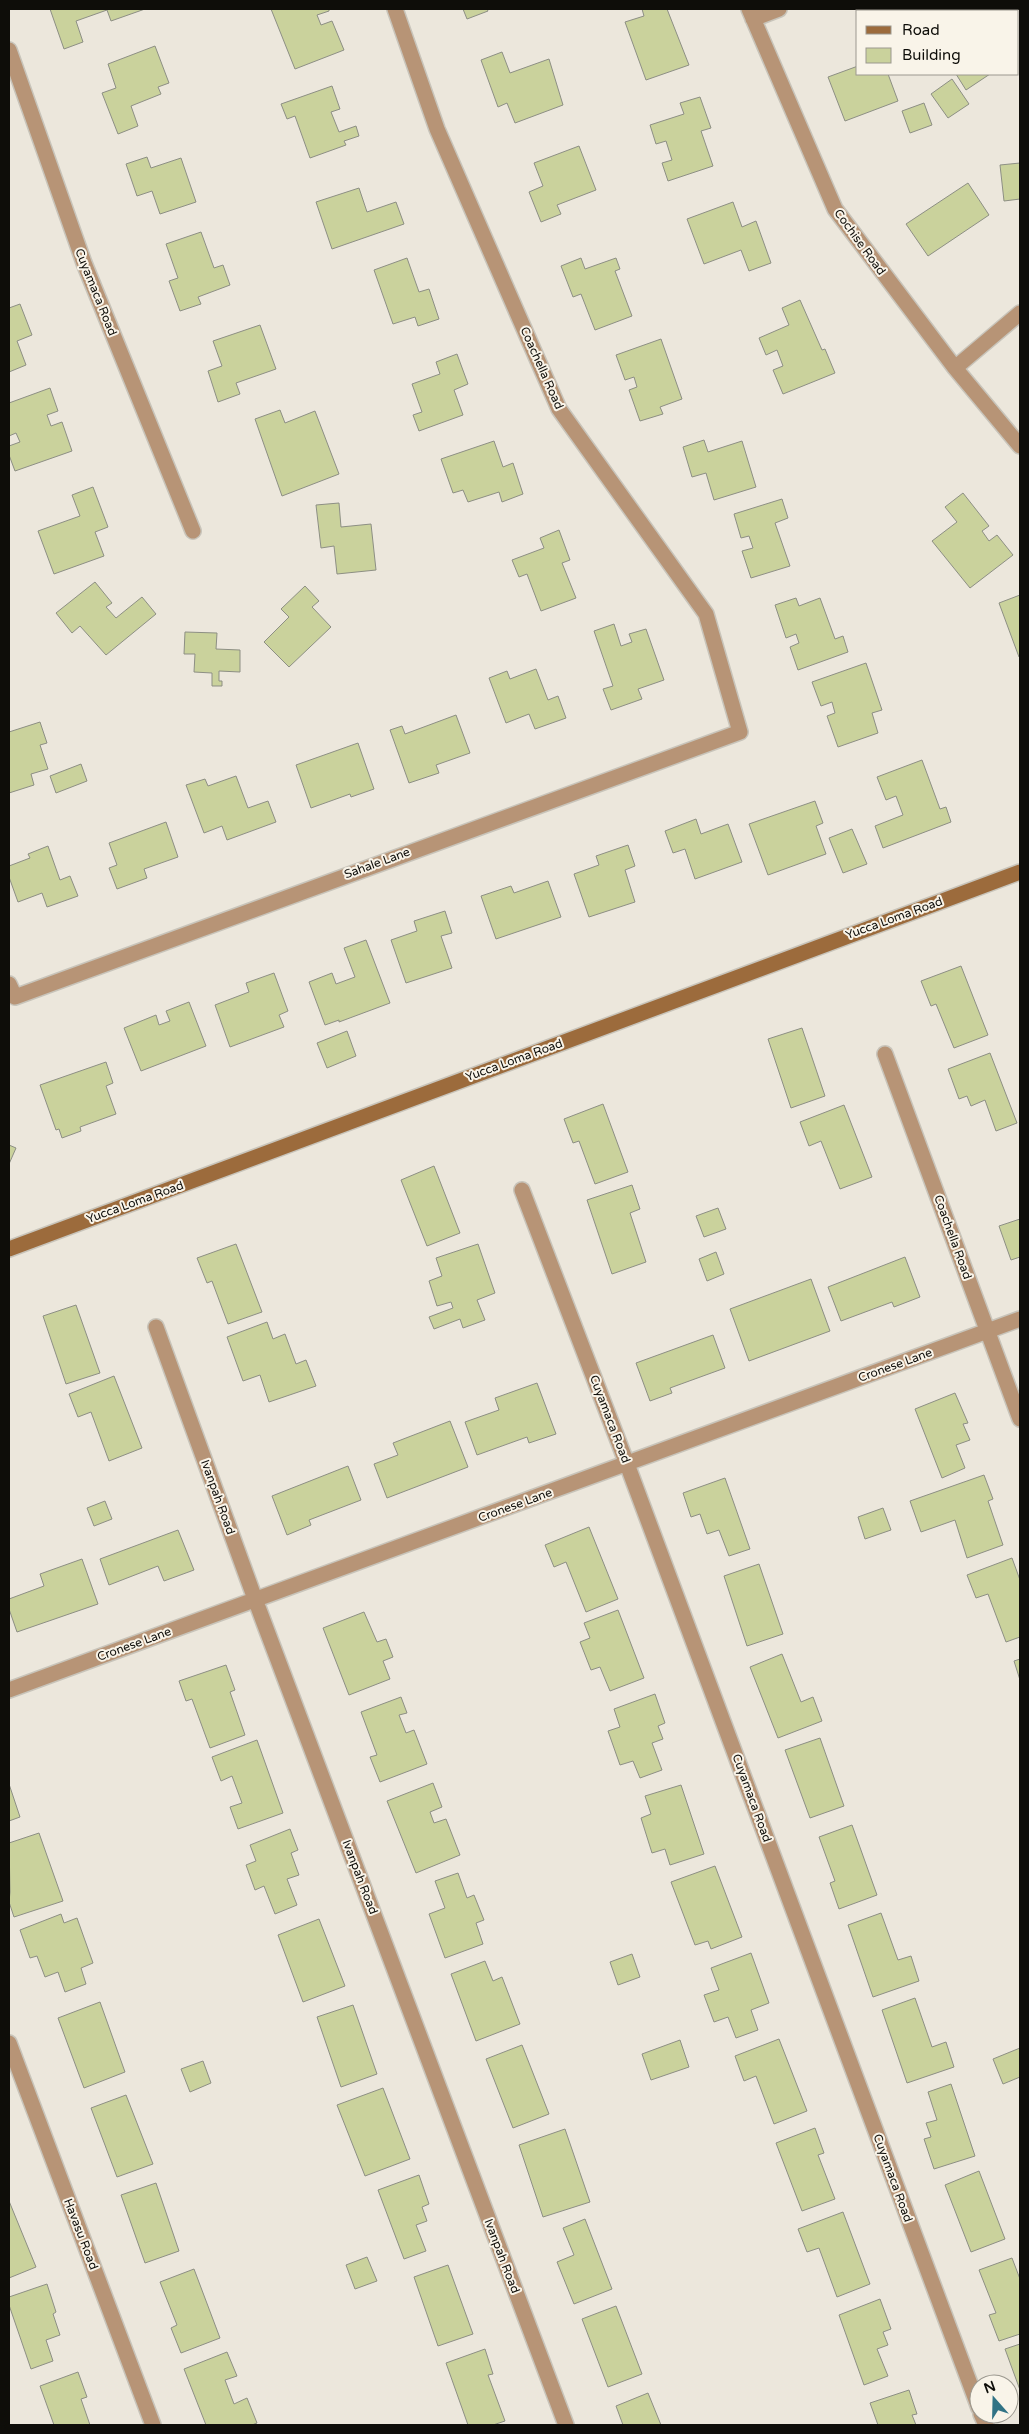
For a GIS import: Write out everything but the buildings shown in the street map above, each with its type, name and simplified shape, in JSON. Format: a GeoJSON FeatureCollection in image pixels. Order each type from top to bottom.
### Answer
{"type":"FeatureCollection","features":[{"type":"Feature","properties":{"kind":"main road","name":"Yucca Loma Road"},"geometry":{"type":"LineString","coordinates":[[9,1249],[1020,872]]}},
{"type":"Feature","properties":{"kind":"street","name":"Coachella Road"},"geometry":{"type":"LineString","coordinates":[[395,9],[437,129],[559,409],[706,614],[740,732]]}},
{"type":"Feature","properties":{"kind":"street"},"geometry":{"type":"LineString","coordinates":[[751,14],[779,9]]}},
{"type":"Feature","properties":{"kind":"street","name":"Cochise Road"},"geometry":{"type":"LineString","coordinates":[[751,14],[835,209],[955,368],[1020,446]]}},
{"type":"Feature","properties":{"kind":"street","name":"Cuyamaca Road"},"geometry":{"type":"LineString","coordinates":[[9,50],[84,263],[193,530]]}},
{"type":"Feature","properties":{"kind":"street"},"geometry":{"type":"LineString","coordinates":[[955,368],[1020,313]]}},
{"type":"Feature","properties":{"kind":"street","name":"Sahale Lane"},"geometry":{"type":"LineString","coordinates":[[12,991],[740,732]]}},
{"type":"Feature","properties":{"kind":"street","name":"Coachella Road"},"geometry":{"type":"LineString","coordinates":[[885,1054],[1020,1419]]}},
{"type":"Feature","properties":{"kind":"street","name":"Cuyamaca Road"},"geometry":{"type":"LineString","coordinates":[[522,1190],[627,1464],[969,2381]]}},
{"type":"Feature","properties":{"kind":"street","name":"Cronese Lane"},"geometry":{"type":"LineString","coordinates":[[9,1690],[1020,1318]]}},
{"type":"Feature","properties":{"kind":"street","name":"Ivanpah Road"},"geometry":{"type":"LineString","coordinates":[[156,1327],[566,2425]]}},
{"type":"Feature","properties":{"kind":"street","name":"Havasu Road"},"geometry":{"type":"LineString","coordinates":[[9,2043],[153,2425]]}}]}
